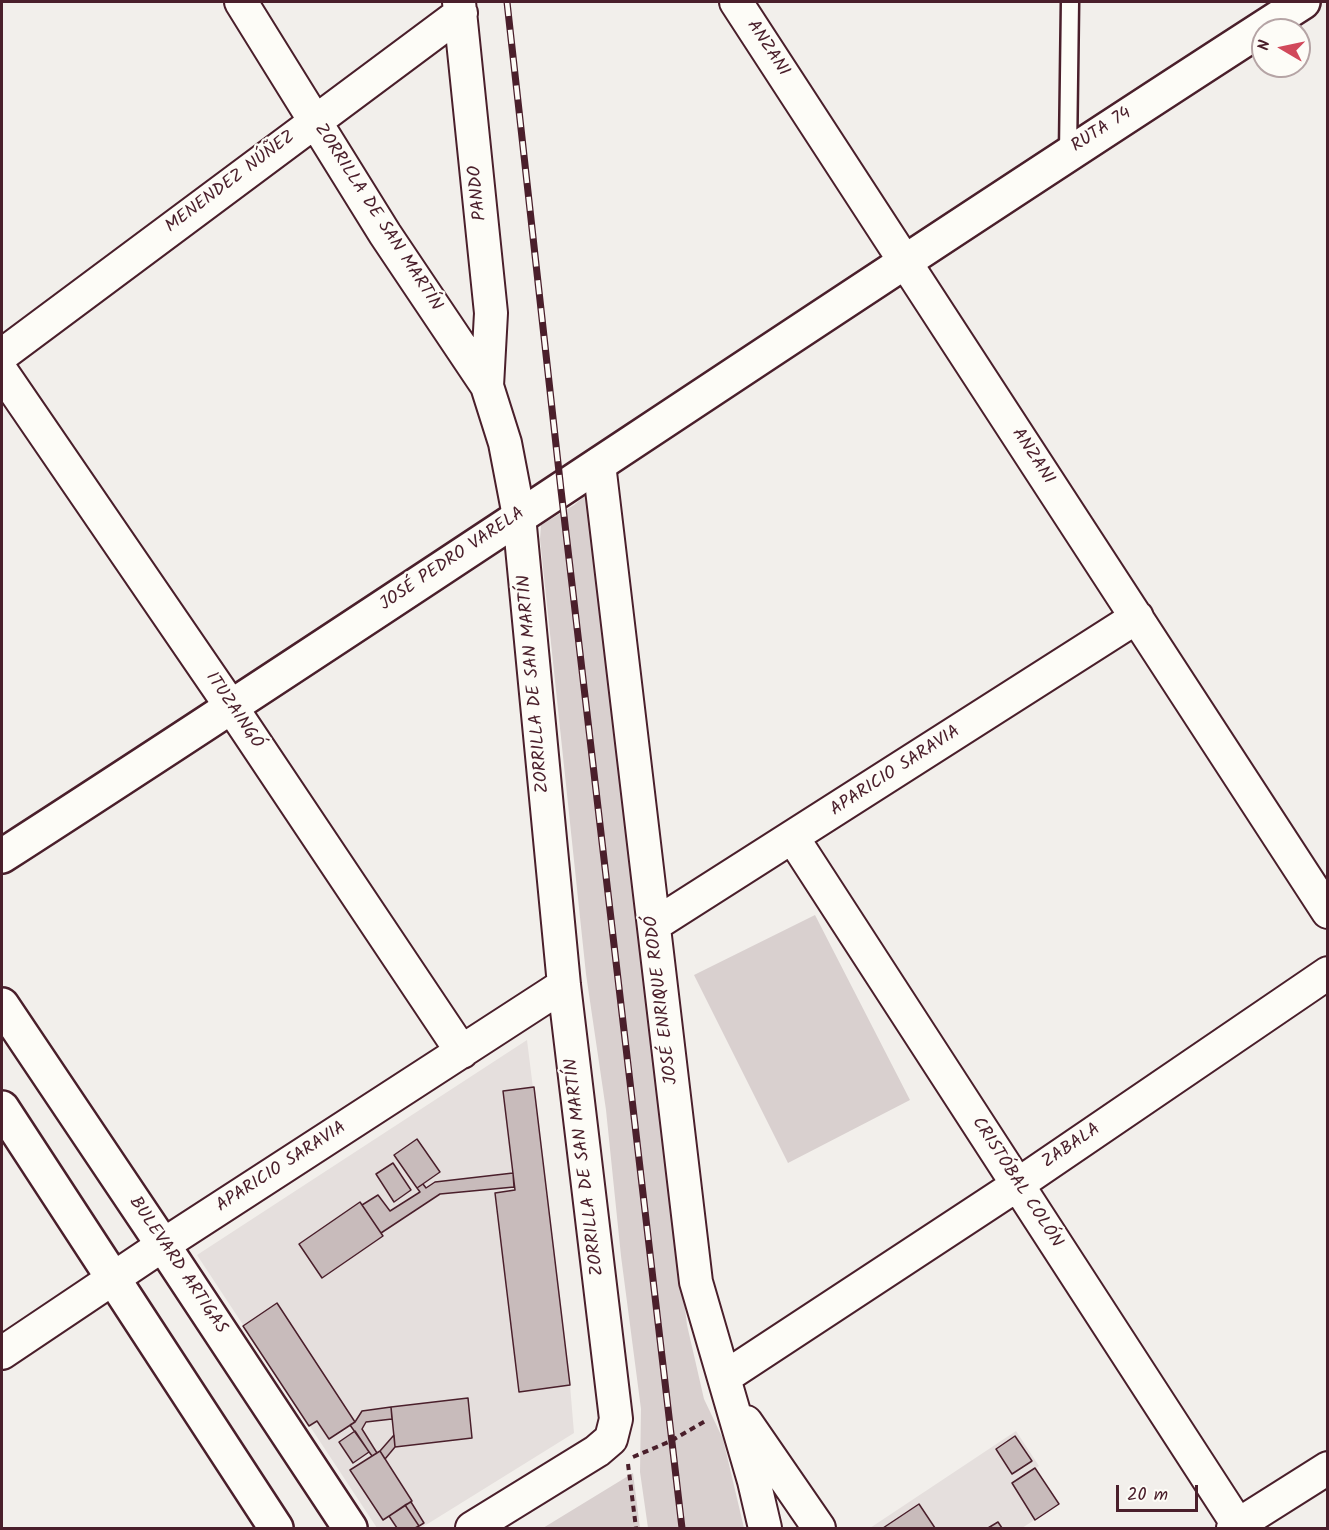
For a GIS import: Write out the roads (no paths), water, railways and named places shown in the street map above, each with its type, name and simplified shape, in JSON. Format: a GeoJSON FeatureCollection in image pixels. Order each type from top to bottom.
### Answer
{"type":"FeatureCollection","features":[{"type":"Feature","properties":{"kind":"street","name":"ZORRILLA DE SAN MARTÍN"},"geometry":{"type":"LineString","coordinates":[[241,2],[385,234],[487,386],[505,442],[519,516],[564,985],[616,1419],[611,1439],[597,1451],[472,1528]]}},
{"type":"Feature","properties":{"kind":"street","name":"ANZANI"},"geometry":{"type":"LineString","coordinates":[[736,2],[1328,912]]}},
{"type":"Feature","properties":{"kind":"street","name":"RUTA 74"},"geometry":{"type":"LineString","coordinates":[[904,263],[1068,153],[1303,2]]}},
{"type":"Feature","properties":{"kind":"street","name":"MENENDEZ NÚÑEZ"},"geometry":{"type":"LineString","coordinates":[[2,355],[460,7]]}},
{"type":"Feature","properties":{"kind":"street","name":"PANDO"},"geometry":{"type":"LineString","coordinates":[[460,7],[491,313],[487,386]]}},
{"type":"Feature","properties":{"kind":"street","name":"JOSÉ PEDRO VARELA"},"geometry":{"type":"LineString","coordinates":[[2,856],[232,708],[904,263]]}},
{"type":"Feature","properties":{"kind":"street","name":"ITUZAINGÓ"},"geometry":{"type":"LineString","coordinates":[[2,372],[232,708],[462,1052]]}},
{"type":"Feature","properties":{"kind":"street","name":"JOSÉ ENRIQUE RODÓ"},"geometry":{"type":"LineString","coordinates":[[599,464],[696,1282],[729,1391],[765,1528]]}},
{"type":"Feature","properties":{"kind":"street","name":"APARICIO SARAVIA"},"geometry":{"type":"LineString","coordinates":[[654,925],[1137,617]]}},
{"type":"Feature","properties":{"kind":"street","name":"CRISTÓBAL COLÓN"},"geometry":{"type":"LineString","coordinates":[[793,838],[1237,1527]]}},
{"type":"Feature","properties":{"kind":"street","name":"ZABALA"},"geometry":{"type":"LineString","coordinates":[[729,1391],[1017,1185],[1328,973]]}},
{"type":"Feature","properties":{"kind":"street","name":"APARICIO SARAVIA"},"geometry":{"type":"LineString","coordinates":[[2,1353],[163,1245],[564,985]]}},
{"type":"Feature","properties":{"kind":"street","name":"BULEVARD ARTIGAS"},"geometry":{"type":"LineString","coordinates":[[2,1005],[350,1528]]}},
{"type":"Feature","properties":{"kind":"street"},"geometry":{"type":"LineString","coordinates":[[2,1108],[276,1528]]}},
{"type":"Feature","properties":{"kind":"street"},"geometry":{"type":"LineString","coordinates":[[729,1391],[819,1528]]}},
{"type":"Feature","properties":{"kind":"street"},"geometry":{"type":"LineString","coordinates":[[1237,1527],[1328,1468]]}},
{"type":"Feature","properties":{"kind":"lane"},"geometry":{"type":"LineString","coordinates":[[1068,153],[1070,2]]}},
{"type":"Feature","properties":{"kind":"railway"},"geometry":{"type":"LineString","coordinates":[[507,2],[561,490],[682,1528]]}}]}
